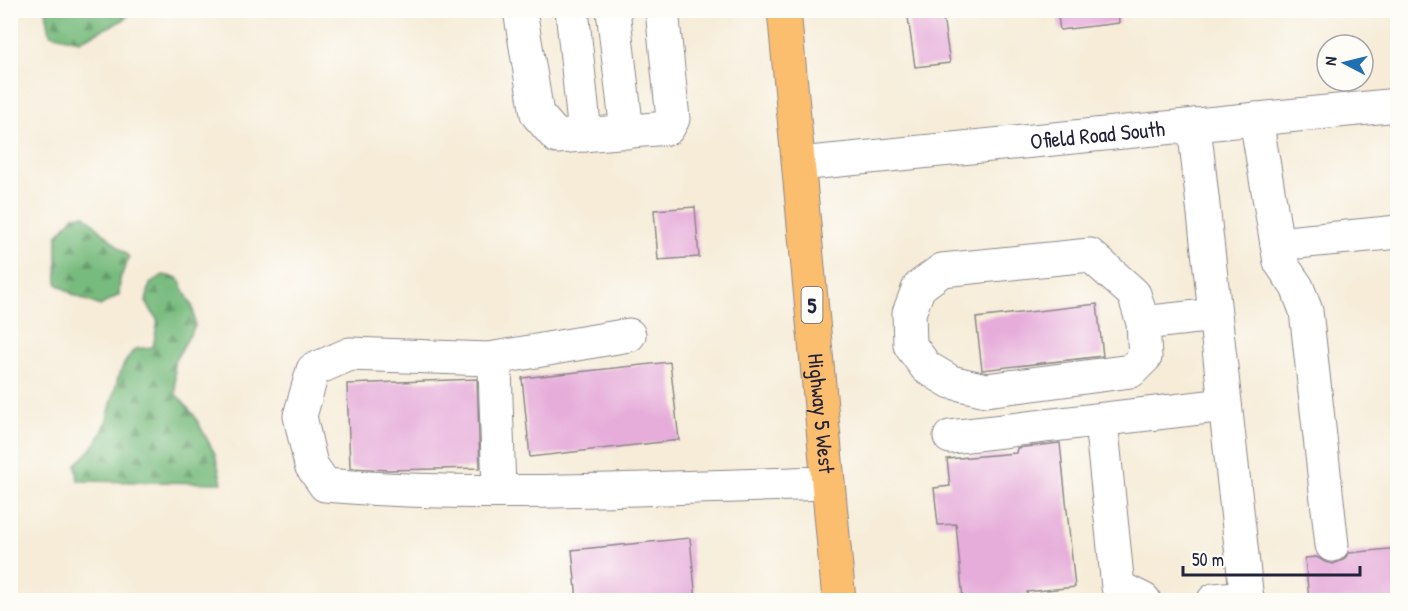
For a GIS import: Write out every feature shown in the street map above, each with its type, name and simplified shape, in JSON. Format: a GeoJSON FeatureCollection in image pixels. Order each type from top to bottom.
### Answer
{"type":"FeatureCollection","features":[{"type":"Feature","properties":{"kind":"main road","name":"Highway 5 West"},"geometry":{"type":"LineString","coordinates":[[784,10],[839,600]]}},
{"type":"Feature","properties":{"kind":"street"},"geometry":{"type":"LineString","coordinates":[[520,10],[537,114],[557,137],[668,128],[673,119],[662,10]]}},
{"type":"Feature","properties":{"kind":"street"},"geometry":{"type":"LineString","coordinates":[[572,10],[585,135]]}},
{"type":"Feature","properties":{"kind":"street"},"geometry":{"type":"LineString","coordinates":[[613,10],[627,132]]}},
{"type":"Feature","properties":{"kind":"street","name":"Ofield Road South"},"geometry":{"type":"LineString","coordinates":[[799,164],[1398,105]]}},
{"type":"Feature","properties":{"kind":"street"},"geometry":{"type":"LineString","coordinates":[[1256,119],[1280,262],[1297,287],[1306,311],[1332,545]]}},
{"type":"Feature","properties":{"kind":"street"},"geometry":{"type":"LineString","coordinates":[[1194,125],[1247,599],[1214,600]]}},
{"type":"Feature","properties":{"kind":"street"},"geometry":{"type":"LineString","coordinates":[[1277,244],[1398,232]]}},
{"type":"Feature","properties":{"kind":"street"},"geometry":{"type":"LineString","coordinates":[[1090,255],[1134,294],[1143,323],[1145,357],[1131,371],[986,390],[951,382],[926,367],[910,345],[909,313],[919,287],[942,270],[1090,255]]}},
{"type":"Feature","properties":{"kind":"street"},"geometry":{"type":"LineString","coordinates":[[1143,323],[1215,315]]}},
{"type":"Feature","properties":{"kind":"street"},"geometry":{"type":"LineString","coordinates":[[628,335],[489,359],[350,354],[313,370],[300,416],[311,465],[325,484],[400,491],[828,483]]}},
{"type":"Feature","properties":{"kind":"street"},"geometry":{"type":"LineString","coordinates":[[489,359],[495,369],[500,490]]}},
{"type":"Feature","properties":{"kind":"street"},"geometry":{"type":"LineString","coordinates":[[950,437],[1225,405]]}},
{"type":"Feature","properties":{"kind":"street"},"geometry":{"type":"LineString","coordinates":[[1101,421],[1118,587],[1144,600]]}},
{"type":"Feature","properties":{"kind":"green space"},"geometry":{"type":"Polygon","coordinates":[[[46,10],[133,11],[123,20],[79,41],[50,34],[46,10]]]}},
{"type":"Feature","properties":{"kind":"green space"},"geometry":{"type":"Polygon","coordinates":[[[85,215],[129,257],[120,279],[119,295],[100,306],[74,295],[57,284],[57,236],[74,216],[85,215]]]}},
{"type":"Feature","properties":{"kind":"green space"},"geometry":{"type":"Polygon","coordinates":[[[163,275],[178,278],[193,308],[195,326],[174,362],[176,394],[194,415],[215,454],[222,483],[78,481],[76,464],[100,436],[125,362],[135,349],[153,347],[158,321],[146,302],[150,284],[163,275]]]}},
{"type":"Feature","properties":{"kind":"building"},"geometry":{"type":"Polygon","coordinates":[[[907,10],[942,10],[950,63],[915,67],[907,10]]]}},
{"type":"Feature","properties":{"kind":"building"},"geometry":{"type":"Polygon","coordinates":[[[1057,10],[1118,10],[1119,23],[1060,30],[1057,10]]]}},
{"type":"Feature","properties":{"kind":"building"},"geometry":{"type":"Polygon","coordinates":[[[695,207],[699,257],[658,260],[654,210],[695,207]]]}},
{"type":"Feature","properties":{"kind":"building"},"geometry":{"type":"Polygon","coordinates":[[[1097,304],[1103,356],[982,370],[976,318],[1097,304]]]}},
{"type":"Feature","properties":{"kind":"building"},"geometry":{"type":"Polygon","coordinates":[[[670,362],[679,440],[530,457],[522,378],[670,362]]]}},
{"type":"Feature","properties":{"kind":"building"},"geometry":{"type":"Polygon","coordinates":[[[477,379],[480,468],[389,470],[350,468],[347,384],[477,379]]]}},
{"type":"Feature","properties":{"kind":"building"},"geometry":{"type":"Polygon","coordinates":[[[1060,443],[1075,587],[1027,592],[1028,600],[963,600],[956,524],[938,525],[934,488],[950,486],[947,459],[1016,453],[1017,448],[1060,443]]]}},
{"type":"Feature","properties":{"kind":"building"},"geometry":{"type":"Polygon","coordinates":[[[690,538],[696,600],[577,600],[572,550],[690,538]]]}},
{"type":"Feature","properties":{"kind":"building"},"geometry":{"type":"Polygon","coordinates":[[[1398,548],[1398,600],[1309,600],[1305,558],[1317,557],[1333,564],[1343,560],[1349,553],[1398,548]]]}}]}
